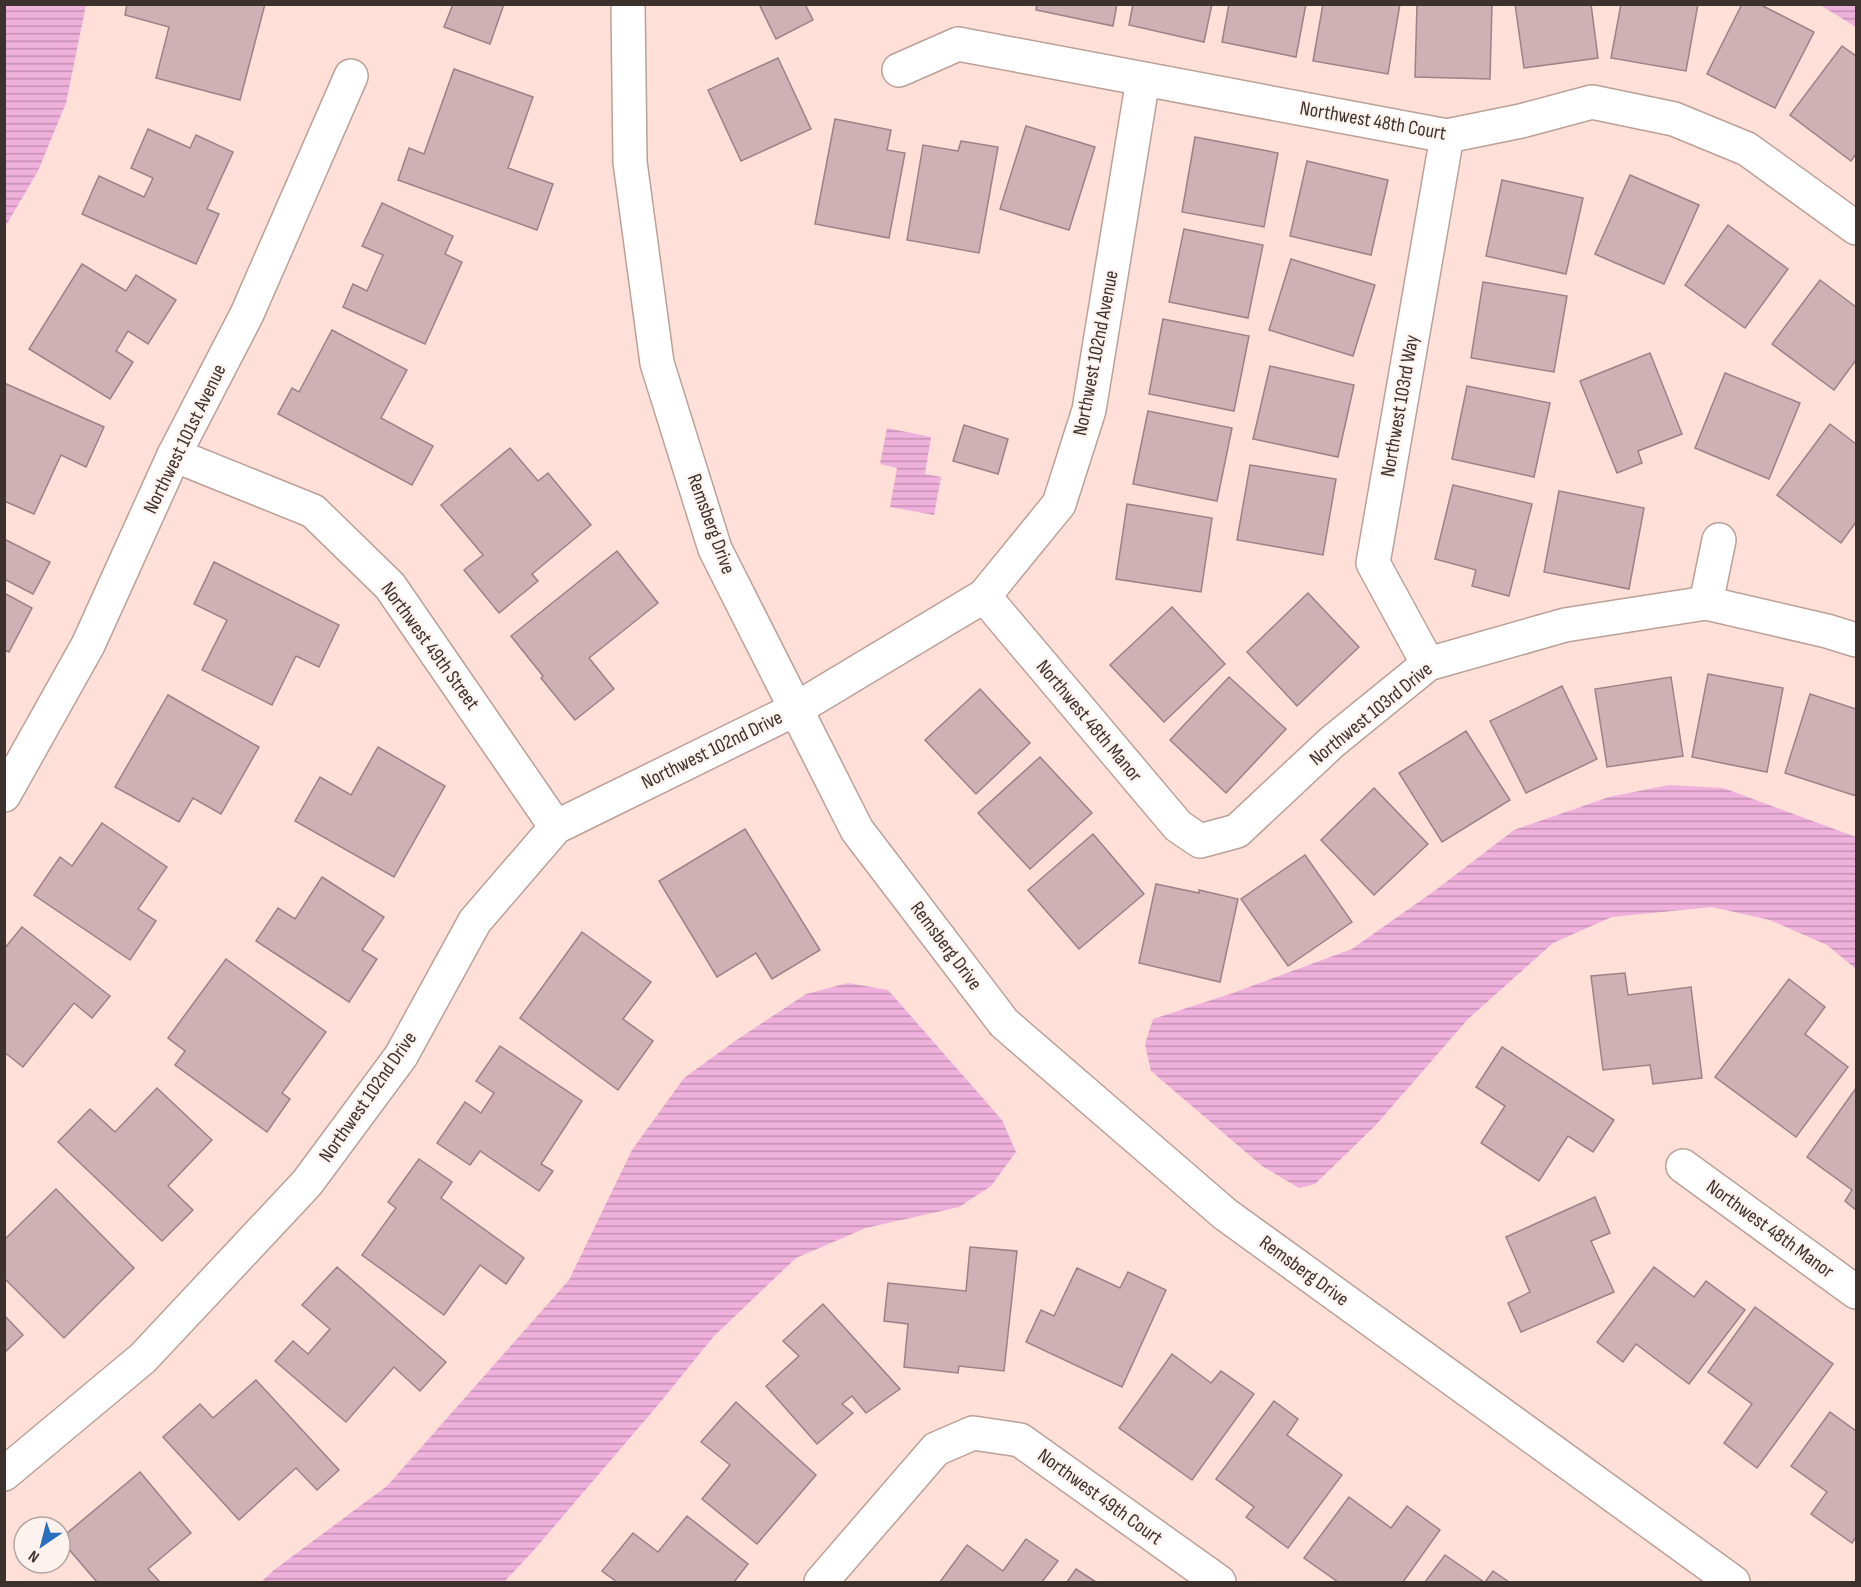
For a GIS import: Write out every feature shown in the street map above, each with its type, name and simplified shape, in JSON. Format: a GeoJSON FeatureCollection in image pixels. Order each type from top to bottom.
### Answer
{"type":"FeatureCollection","features":[{"type":"Feature","properties":{"kind":"street","name":"Remsberg Drive"},"geometry":{"type":"LineString","coordinates":[[628,4],[630,162],[657,363],[715,549],[857,830],[1005,1023],[1225,1214],[1733,1582]]}},
{"type":"Feature","properties":{"kind":"street","name":"Northwest 48th Court"},"geometry":{"type":"LineString","coordinates":[[899,70],[958,44],[1447,136],[1592,102],[1674,119],[1747,149],[1857,228]]}},
{"type":"Feature","properties":{"kind":"street","name":"Northwest 101st Avenue"},"geometry":{"type":"LineString","coordinates":[[4,795],[88,645],[174,455],[247,314],[351,76]]}},
{"type":"Feature","properties":{"kind":"street","name":"Northwest 102nd Avenue"},"geometry":{"type":"LineString","coordinates":[[796,709],[984,596],[1059,504],[1089,410],[1143,79]]}},
{"type":"Feature","properties":{"kind":"street","name":"Northwest 103rd Way"},"geometry":{"type":"LineString","coordinates":[[1428,664],[1373,563],[1447,136]]}},
{"type":"Feature","properties":{"kind":"street","name":"Northwest 49th Street"},"geometry":{"type":"LineString","coordinates":[[174,455],[313,511],[390,586],[556,827]]}},
{"type":"Feature","properties":{"kind":"street"},"geometry":{"type":"LineString","coordinates":[[1706,603],[1719,540]]}},
{"type":"Feature","properties":{"kind":"street","name":"Northwest 48th Manor"},"geometry":{"type":"LineString","coordinates":[[984,596],[1178,826],[1200,841]]}},
{"type":"Feature","properties":{"kind":"street","name":"Northwest 103rd Drive"},"geometry":{"type":"LineString","coordinates":[[1200,841],[1238,831],[1332,742],[1428,664],[1565,625],[1706,603],[1857,640]]}},
{"type":"Feature","properties":{"kind":"street","name":"Northwest 102nd Drive"},"geometry":{"type":"LineString","coordinates":[[4,1474],[143,1358],[308,1183],[401,1056],[475,921],[556,827],[796,709]]}},
{"type":"Feature","properties":{"kind":"street","name":"Northwest 48th Manor"},"geometry":{"type":"LineString","coordinates":[[1683,1166],[1857,1292]]}},
{"type":"Feature","properties":{"kind":"street","name":"Northwest 49th Court"},"geometry":{"type":"LineString","coordinates":[[821,1582],[936,1449],[973,1433],[1020,1440],[1219,1582]]}},
{"type":"Feature","properties":{"kind":"shaded area"},"geometry":{"type":"Polygon","coordinates":[[[5,4],[86,5],[66,103],[38,171],[5,227],[5,4]]]}},
{"type":"Feature","properties":{"kind":"shaded area"},"geometry":{"type":"Polygon","coordinates":[[[1820,5],[1856,5],[1856,27],[1820,5]]]}},
{"type":"Feature","properties":{"kind":"shaded area"},"geometry":{"type":"Polygon","coordinates":[[[887,428],[931,437],[925,474],[941,477],[934,515],[890,507],[897,468],[880,464],[887,428]]]}},
{"type":"Feature","properties":{"kind":"shaded area"},"geometry":{"type":"Polygon","coordinates":[[[1669,785],[1723,788],[1856,837],[1856,969],[1827,945],[1770,920],[1712,907],[1612,917],[1553,943],[1468,1019],[1375,1126],[1315,1184],[1299,1188],[1262,1166],[1151,1071],[1145,1044],[1153,1019],[1233,993],[1352,949],[1437,889],[1514,830],[1609,797],[1669,785]]]}},
{"type":"Feature","properties":{"kind":"shaded area"},"geometry":{"type":"Polygon","coordinates":[[[848,983],[888,990],[1002,1120],[1016,1152],[991,1186],[959,1207],[866,1228],[796,1258],[714,1336],[658,1405],[504,1582],[261,1582],[387,1486],[569,1280],[632,1150],[684,1078],[806,994],[848,983]]]}},
{"type":"Feature","properties":{"kind":"building"},"geometry":{"type":"Polygon","coordinates":[[[127,4],[265,4],[240,100],[156,78],[169,27],[125,15],[127,4]]]}},
{"type":"Feature","properties":{"kind":"building"},"geometry":{"type":"Polygon","coordinates":[[[453,4],[504,4],[490,44],[444,27],[453,4]]]}},
{"type":"Feature","properties":{"kind":"building"},"geometry":{"type":"Polygon","coordinates":[[[759,4],[805,4],[813,20],[776,39],[759,4]]]}},
{"type":"Feature","properties":{"kind":"building"},"geometry":{"type":"Polygon","coordinates":[[[1037,4],[1117,4],[1113,26],[1036,10],[1037,4]]]}},
{"type":"Feature","properties":{"kind":"building"},"geometry":{"type":"Polygon","coordinates":[[[1133,4],[1212,4],[1204,42],[1129,25],[1133,4]]]}},
{"type":"Feature","properties":{"kind":"building"},"geometry":{"type":"Polygon","coordinates":[[[1229,4],[1306,4],[1296,57],[1222,42],[1229,4]]]}},
{"type":"Feature","properties":{"kind":"building"},"geometry":{"type":"Polygon","coordinates":[[[1323,4],[1400,4],[1388,74],[1313,61],[1323,4]]]}},
{"type":"Feature","properties":{"kind":"building"},"geometry":{"type":"Polygon","coordinates":[[[1417,4],[1492,4],[1490,79],[1415,77],[1417,4]]]}},
{"type":"Feature","properties":{"kind":"building"},"geometry":{"type":"Polygon","coordinates":[[[1515,4],[1591,4],[1598,58],[1524,68],[1515,4]]]}},
{"type":"Feature","properties":{"kind":"building"},"geometry":{"type":"Polygon","coordinates":[[[1621,4],[1698,4],[1686,71],[1611,58],[1621,4]]]}},
{"type":"Feature","properties":{"kind":"building"},"geometry":{"type":"Polygon","coordinates":[[[1742,4],[1759,4],[1814,32],[1775,108],[1707,74],[1742,4]]]}},
{"type":"Feature","properties":{"kind":"building"},"geometry":{"type":"Polygon","coordinates":[[[1842,46],[1856,56],[1856,154],[1851,161],[1790,115],[1842,46]]]}},
{"type":"Feature","properties":{"kind":"building"},"geometry":{"type":"Polygon","coordinates":[[[778,58],[811,129],[741,161],[708,90],[778,58]]]}},
{"type":"Feature","properties":{"kind":"building"},"geometry":{"type":"Polygon","coordinates":[[[454,69],[533,97],[508,168],[553,184],[537,230],[398,180],[409,148],[424,154],[454,69]]]}},
{"type":"Feature","properties":{"kind":"building"},"geometry":{"type":"Polygon","coordinates":[[[835,119],[891,130],[887,150],[905,153],[889,238],[815,224],[835,119]]]}},
{"type":"Feature","properties":{"kind":"building"},"geometry":{"type":"Polygon","coordinates":[[[1026,126],[1095,147],[1069,230],[1000,209],[1026,126]]]}},
{"type":"Feature","properties":{"kind":"building"},"geometry":{"type":"Polygon","coordinates":[[[148,129],[190,148],[196,135],[233,152],[207,209],[219,214],[196,264],[82,214],[99,176],[144,197],[153,178],[131,168],[148,129]]]}},
{"type":"Feature","properties":{"kind":"building"},"geometry":{"type":"Polygon","coordinates":[[[1195,137],[1278,153],[1264,227],[1182,212],[1195,137]]]}},
{"type":"Feature","properties":{"kind":"building"},"geometry":{"type":"Polygon","coordinates":[[[961,141],[998,147],[979,253],[907,240],[923,145],[958,151],[961,141]]]}},
{"type":"Feature","properties":{"kind":"building"},"geometry":{"type":"Polygon","coordinates":[[[1307,161],[1388,180],[1371,255],[1290,236],[1307,161]]]}},
{"type":"Feature","properties":{"kind":"building"},"geometry":{"type":"Polygon","coordinates":[[[1630,175],[1699,205],[1664,284],[1595,254],[1630,175]]]}},
{"type":"Feature","properties":{"kind":"building"},"geometry":{"type":"Polygon","coordinates":[[[1502,180],[1583,198],[1566,274],[1486,256],[1502,180]]]}},
{"type":"Feature","properties":{"kind":"building"},"geometry":{"type":"Polygon","coordinates":[[[382,203],[453,236],[445,254],[462,262],[425,344],[343,307],[353,284],[367,291],[383,255],[362,246],[382,203]]]}},
{"type":"Feature","properties":{"kind":"building"},"geometry":{"type":"Polygon","coordinates":[[[1728,225],[1788,269],[1745,328],[1685,285],[1728,225]]]}},
{"type":"Feature","properties":{"kind":"building"},"geometry":{"type":"Polygon","coordinates":[[[1184,229],[1263,245],[1248,318],[1169,302],[1184,229]]]}},
{"type":"Feature","properties":{"kind":"building"},"geometry":{"type":"Polygon","coordinates":[[[1291,259],[1375,285],[1353,356],[1269,330],[1291,259]]]}},
{"type":"Feature","properties":{"kind":"building"},"geometry":{"type":"Polygon","coordinates":[[[82,264],[126,291],[136,275],[176,300],[148,344],[128,331],[116,351],[133,362],[110,399],[29,349],[82,264]]]}},
{"type":"Feature","properties":{"kind":"building"},"geometry":{"type":"Polygon","coordinates":[[[1820,280],[1856,307],[1856,360],[1834,390],[1772,344],[1820,280]]]}},
{"type":"Feature","properties":{"kind":"building"},"geometry":{"type":"Polygon","coordinates":[[[1483,282],[1567,296],[1554,372],[1471,358],[1483,282]]]}},
{"type":"Feature","properties":{"kind":"building"},"geometry":{"type":"Polygon","coordinates":[[[1163,319],[1249,336],[1234,411],[1149,394],[1163,319]]]}},
{"type":"Feature","properties":{"kind":"building"},"geometry":{"type":"Polygon","coordinates":[[[332,330],[407,370],[381,418],[433,446],[412,485],[278,414],[292,388],[299,392],[332,330]]]}},
{"type":"Feature","properties":{"kind":"building"},"geometry":{"type":"Polygon","coordinates":[[[1650,353],[1682,434],[1638,451],[1642,463],[1617,473],[1580,381],[1650,353]]]}},
{"type":"Feature","properties":{"kind":"building"},"geometry":{"type":"Polygon","coordinates":[[[1270,366],[1354,385],[1338,457],[1253,439],[1270,366]]]}},
{"type":"Feature","properties":{"kind":"building"},"geometry":{"type":"Polygon","coordinates":[[[1725,373],[1800,403],[1769,479],[1695,448],[1725,373]]]}},
{"type":"Feature","properties":{"kind":"building"},"geometry":{"type":"Polygon","coordinates":[[[4,383],[104,427],[86,467],[61,455],[34,514],[4,501],[4,383]]]}},
{"type":"Feature","properties":{"kind":"building"},"geometry":{"type":"Polygon","coordinates":[[[1467,386],[1550,403],[1534,477],[1452,459],[1467,386]]]}},
{"type":"Feature","properties":{"kind":"building"},"geometry":{"type":"Polygon","coordinates":[[[1148,411],[1232,428],[1217,501],[1133,484],[1148,411]]]}},
{"type":"Feature","properties":{"kind":"building"},"geometry":{"type":"Polygon","coordinates":[[[1830,424],[1856,444],[1856,522],[1841,543],[1777,495],[1830,424]]]}},
{"type":"Feature","properties":{"kind":"building"},"geometry":{"type":"Polygon","coordinates":[[[964,425],[1008,439],[998,474],[953,461],[964,425]]]}},
{"type":"Feature","properties":{"kind":"building"},"geometry":{"type":"Polygon","coordinates":[[[510,448],[538,481],[548,473],[591,525],[532,574],[538,581],[499,613],[464,570],[483,555],[441,505],[510,448]]]}},
{"type":"Feature","properties":{"kind":"building"},"geometry":{"type":"Polygon","coordinates":[[[1250,465],[1336,479],[1323,555],[1237,540],[1250,465]]]}},
{"type":"Feature","properties":{"kind":"building"},"geometry":{"type":"Polygon","coordinates":[[[1453,485],[1532,504],[1509,596],[1472,586],[1476,570],[1435,559],[1453,485]]]}},
{"type":"Feature","properties":{"kind":"building"},"geometry":{"type":"Polygon","coordinates":[[[1559,491],[1644,508],[1629,589],[1544,572],[1559,491]]]}},
{"type":"Feature","properties":{"kind":"building"},"geometry":{"type":"Polygon","coordinates":[[[1127,504],[1212,518],[1201,592],[1116,579],[1127,504]]]}},
{"type":"Feature","properties":{"kind":"building"},"geometry":{"type":"Polygon","coordinates":[[[4,539],[50,562],[33,594],[4,579],[4,539]]]}},
{"type":"Feature","properties":{"kind":"building"},"geometry":{"type":"Polygon","coordinates":[[[617,551],[658,603],[589,658],[614,689],[575,720],[511,636],[617,551]]]}},
{"type":"Feature","properties":{"kind":"building"},"geometry":{"type":"Polygon","coordinates":[[[214,562],[339,625],[319,667],[296,656],[272,705],[202,670],[227,620],[194,604],[214,562]]]}},
{"type":"Feature","properties":{"kind":"building"},"geometry":{"type":"Polygon","coordinates":[[[4,593],[32,608],[9,652],[4,650],[4,593]]]}},
{"type":"Feature","properties":{"kind":"building"},"geometry":{"type":"Polygon","coordinates":[[[1308,593],[1359,647],[1297,706],[1247,652],[1308,593]]]}},
{"type":"Feature","properties":{"kind":"building"},"geometry":{"type":"Polygon","coordinates":[[[1172,607],[1225,664],[1164,722],[1110,665],[1172,607]]]}},
{"type":"Feature","properties":{"kind":"building"},"geometry":{"type":"Polygon","coordinates":[[[1708,674],[1783,688],[1767,772],[1692,757],[1708,674]]]}},
{"type":"Feature","properties":{"kind":"building"},"geometry":{"type":"Polygon","coordinates":[[[1229,677],[1286,729],[1226,793],[1170,740],[1229,677]]]}},
{"type":"Feature","properties":{"kind":"building"},"geometry":{"type":"Polygon","coordinates":[[[1671,677],[1683,756],[1607,767],[1595,689],[1671,677]]]}},
{"type":"Feature","properties":{"kind":"building"},"geometry":{"type":"Polygon","coordinates":[[[1562,686],[1597,759],[1526,793],[1490,721],[1562,686]]]}},
{"type":"Feature","properties":{"kind":"building"},"geometry":{"type":"Polygon","coordinates":[[[980,689],[1030,743],[976,794],[925,740],[980,689]]]}},
{"type":"Feature","properties":{"kind":"building"},"geometry":{"type":"Polygon","coordinates":[[[1810,694],[1856,709],[1856,796],[1785,773],[1810,694]]]}},
{"type":"Feature","properties":{"kind":"building"},"geometry":{"type":"Polygon","coordinates":[[[168,695],[259,747],[221,814],[193,798],[179,822],[115,787],[168,695]]]}},
{"type":"Feature","properties":{"kind":"building"},"geometry":{"type":"Polygon","coordinates":[[[1466,731],[1510,800],[1442,842],[1399,773],[1466,731]]]}},
{"type":"Feature","properties":{"kind":"building"},"geometry":{"type":"Polygon","coordinates":[[[378,747],[445,786],[394,877],[295,821],[320,777],[351,795],[378,747]]]}},
{"type":"Feature","properties":{"kind":"building"},"geometry":{"type":"Polygon","coordinates":[[[1040,757],[1092,813],[1030,869],[978,813],[1040,757]]]}},
{"type":"Feature","properties":{"kind":"building"},"geometry":{"type":"Polygon","coordinates":[[[1374,788],[1428,844],[1374,895],[1321,840],[1374,788]]]}},
{"type":"Feature","properties":{"kind":"building"},"geometry":{"type":"Polygon","coordinates":[[[102,823],[167,867],[138,909],[156,921],[130,960],[34,895],[60,857],[72,866],[102,823]]]}},
{"type":"Feature","properties":{"kind":"building"},"geometry":{"type":"Polygon","coordinates":[[[745,829],[820,950],[772,979],[756,953],[717,977],[659,881],[745,829]]]}},
{"type":"Feature","properties":{"kind":"building"},"geometry":{"type":"Polygon","coordinates":[[[1093,834],[1144,894],[1079,949],[1028,890],[1093,834]]]}},
{"type":"Feature","properties":{"kind":"building"},"geometry":{"type":"Polygon","coordinates":[[[1305,855],[1352,922],[1288,966],[1241,899],[1305,855]]]}},
{"type":"Feature","properties":{"kind":"building"},"geometry":{"type":"Polygon","coordinates":[[[322,877],[384,917],[362,950],[377,959],[349,1002],[256,941],[278,908],[295,919],[322,877]]]}},
{"type":"Feature","properties":{"kind":"building"},"geometry":{"type":"Polygon","coordinates":[[[1156,884],[1199,893],[1199,890],[1238,899],[1220,982],[1139,963],[1156,884]]]}},
{"type":"Feature","properties":{"kind":"building"},"geometry":{"type":"Polygon","coordinates":[[[22,927],[110,996],[92,1018],[74,1003],[23,1067],[4,1052],[4,949],[22,927]]]}},
{"type":"Feature","properties":{"kind":"building"},"geometry":{"type":"Polygon","coordinates":[[[582,932],[651,982],[623,1019],[653,1041],[618,1090],[520,1018],[582,932]]]}},
{"type":"Feature","properties":{"kind":"building"},"geometry":{"type":"Polygon","coordinates":[[[226,959],[326,1032],[282,1093],[290,1099],[267,1132],[175,1065],[185,1051],[168,1038],[226,959]]]}},
{"type":"Feature","properties":{"kind":"building"},"geometry":{"type":"Polygon","coordinates":[[[1625,973],[1628,995],[1691,987],[1702,1078],[1653,1084],[1650,1065],[1603,1070],[1591,976],[1625,973]]]}},
{"type":"Feature","properties":{"kind":"building"},"geometry":{"type":"Polygon","coordinates":[[[1789,979],[1825,1007],[1805,1034],[1848,1067],[1796,1137],[1715,1077],[1789,979]]]}},
{"type":"Feature","properties":{"kind":"building"},"geometry":{"type":"Polygon","coordinates":[[[500,1046],[582,1101],[541,1164],[553,1171],[539,1191],[480,1151],[470,1165],[437,1143],[465,1102],[481,1113],[494,1093],[476,1081],[500,1046]]]}},
{"type":"Feature","properties":{"kind":"building"},"geometry":{"type":"Polygon","coordinates":[[[1502,1047],[1614,1120],[1593,1152],[1568,1136],[1539,1181],[1481,1143],[1505,1106],[1476,1087],[1502,1047]]]}},
{"type":"Feature","properties":{"kind":"building"},"geometry":{"type":"Polygon","coordinates":[[[157,1088],[212,1140],[168,1186],[193,1210],[162,1241],[58,1142],[90,1109],[115,1132],[157,1088]]]}},
{"type":"Feature","properties":{"kind":"building"},"geometry":{"type":"Polygon","coordinates":[[[1856,1088],[1856,1210],[1845,1201],[1852,1190],[1807,1157],[1856,1088]]]}},
{"type":"Feature","properties":{"kind":"building"},"geometry":{"type":"Polygon","coordinates":[[[419,1159],[452,1182],[441,1198],[524,1258],[506,1284],[480,1265],[444,1315],[362,1255],[396,1208],[388,1202],[419,1159]]]}},
{"type":"Feature","properties":{"kind":"building"},"geometry":{"type":"Polygon","coordinates":[[[56,1189],[134,1268],[64,1338],[4,1278],[4,1240],[56,1189]]]}},
{"type":"Feature","properties":{"kind":"building"},"geometry":{"type":"Polygon","coordinates":[[[1595,1197],[1610,1233],[1591,1241],[1614,1292],[1521,1332],[1508,1303],[1530,1292],[1506,1237],[1595,1197]]]}},
{"type":"Feature","properties":{"kind":"building"},"geometry":{"type":"Polygon","coordinates":[[[970,1247],[1017,1251],[1004,1371],[959,1366],[958,1373],[904,1367],[908,1324],[884,1321],[888,1283],[966,1291],[970,1247]]]}},
{"type":"Feature","properties":{"kind":"building"},"geometry":{"type":"Polygon","coordinates":[[[337,1267],[446,1362],[420,1391],[394,1367],[346,1422],[275,1361],[293,1341],[308,1354],[330,1329],[302,1305],[337,1267]]]}},
{"type":"Feature","properties":{"kind":"building"},"geometry":{"type":"Polygon","coordinates":[[[1654,1267],[1694,1297],[1706,1281],[1745,1310],[1689,1384],[1636,1344],[1623,1362],[1597,1342],[1654,1267]]]}},
{"type":"Feature","properties":{"kind":"building"},"geometry":{"type":"Polygon","coordinates":[[[1077,1268],[1120,1288],[1128,1272],[1166,1290],[1122,1387],[1026,1342],[1041,1310],[1054,1316],[1077,1268]]]}},
{"type":"Feature","properties":{"kind":"building"},"geometry":{"type":"Polygon","coordinates":[[[823,1304],[900,1389],[866,1413],[852,1396],[842,1404],[853,1413],[817,1444],[766,1386],[799,1356],[783,1341],[823,1304]]]}},
{"type":"Feature","properties":{"kind":"building"},"geometry":{"type":"Polygon","coordinates":[[[1755,1307],[1833,1364],[1757,1468],[1724,1443],[1752,1404],[1708,1372],[1755,1307]]]}},
{"type":"Feature","properties":{"kind":"building"},"geometry":{"type":"Polygon","coordinates":[[[4,1315],[23,1335],[4,1353],[4,1315]]]}},
{"type":"Feature","properties":{"kind":"building"},"geometry":{"type":"Polygon","coordinates":[[[1172,1354],[1211,1383],[1221,1371],[1254,1394],[1192,1480],[1119,1428],[1172,1354]]]}},
{"type":"Feature","properties":{"kind":"building"},"geometry":{"type":"Polygon","coordinates":[[[256,1380],[339,1470],[317,1490],[296,1468],[239,1520],[163,1437],[200,1404],[213,1418],[256,1380]]]}},
{"type":"Feature","properties":{"kind":"building"},"geometry":{"type":"Polygon","coordinates":[[[1274,1401],[1298,1419],[1287,1435],[1342,1475],[1288,1548],[1246,1517],[1254,1507],[1216,1479],[1274,1401]]]}},
{"type":"Feature","properties":{"kind":"building"},"geometry":{"type":"Polygon","coordinates":[[[736,1402],[816,1475],[757,1544],[702,1499],[730,1465],[701,1442],[736,1402]]]}},
{"type":"Feature","properties":{"kind":"building"},"geometry":{"type":"Polygon","coordinates":[[[1830,1412],[1856,1431],[1856,1537],[1852,1543],[1811,1514],[1827,1492],[1791,1466],[1830,1412]]]}},
{"type":"Feature","properties":{"kind":"building"},"geometry":{"type":"Polygon","coordinates":[[[140,1472],[191,1533],[148,1569],[160,1582],[97,1582],[72,1553],[72,1529],[140,1472]]]}},
{"type":"Feature","properties":{"kind":"building"},"geometry":{"type":"Polygon","coordinates":[[[1349,1497],[1391,1528],[1407,1506],[1440,1530],[1403,1582],[1338,1582],[1304,1558],[1349,1497]]]}},
{"type":"Feature","properties":{"kind":"building"},"geometry":{"type":"Polygon","coordinates":[[[687,1516],[748,1564],[734,1582],[617,1582],[602,1571],[633,1533],[658,1552],[687,1516]]]}},
{"type":"Feature","properties":{"kind":"building"},"geometry":{"type":"Polygon","coordinates":[[[1026,1539],[1058,1561],[1042,1582],[940,1582],[967,1545],[1003,1571],[1026,1539]]]}},
{"type":"Feature","properties":{"kind":"building"},"geometry":{"type":"Polygon","coordinates":[[[1445,1555],[1484,1582],[1425,1582],[1445,1555]]]}},
{"type":"Feature","properties":{"kind":"building"},"geometry":{"type":"Polygon","coordinates":[[[1076,1569],[1096,1582],[1067,1582],[1076,1569]]]}},
{"type":"Feature","properties":{"kind":"building"},"geometry":{"type":"Polygon","coordinates":[[[1493,1571],[1509,1582],[1485,1582],[1493,1571]]]}}]}
